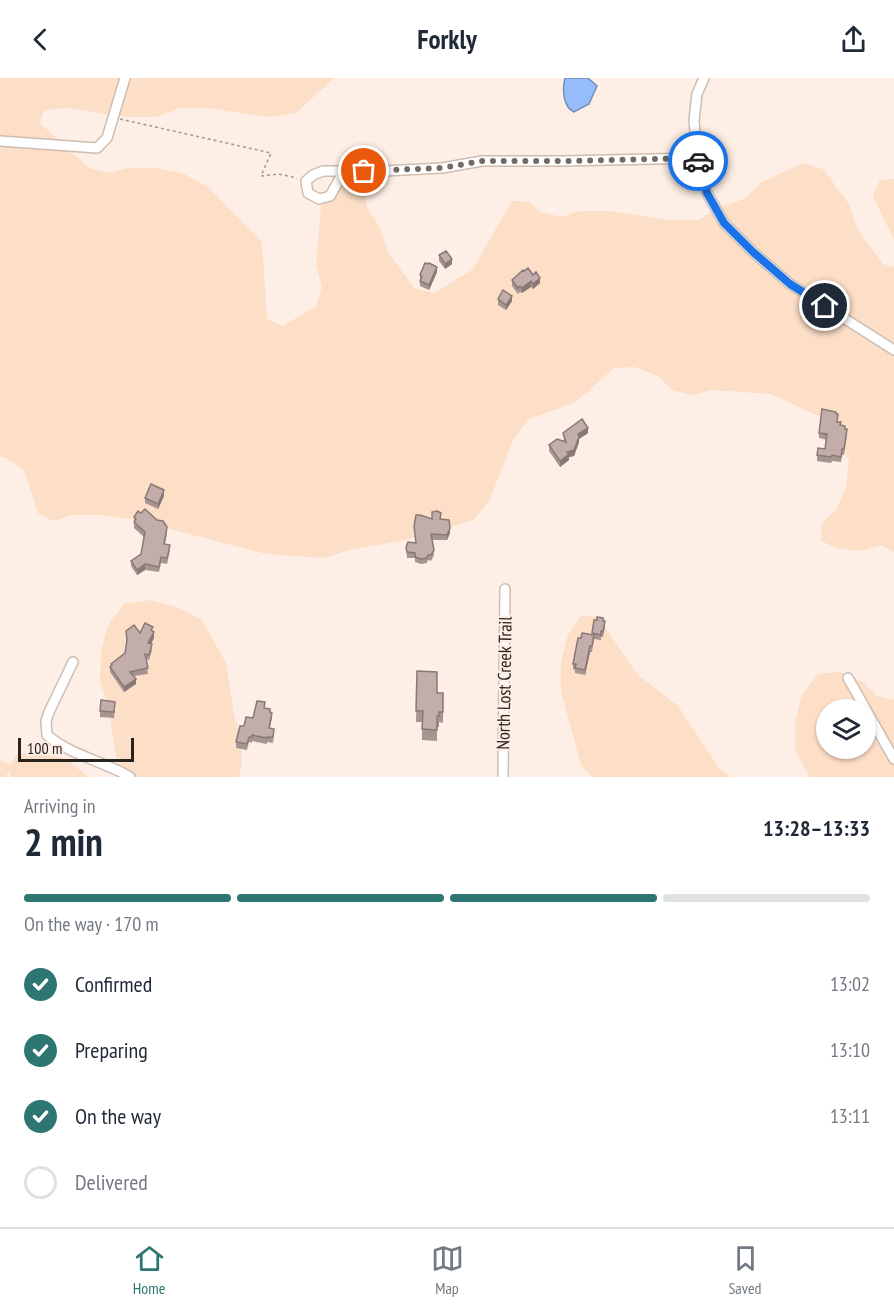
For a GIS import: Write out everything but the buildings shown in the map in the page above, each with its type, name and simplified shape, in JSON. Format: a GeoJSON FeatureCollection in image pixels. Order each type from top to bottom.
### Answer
{"type":"FeatureCollection","features":[{"type":"Feature","properties":{"kind":"street"},"geometry":{"type":"LineString","coordinates":[[0,141],[97,148],[107,138],[124,78]]}},
{"type":"Feature","properties":{"kind":"street"},"geometry":{"type":"LineString","coordinates":[[704,78],[696,94],[694,120],[698,158],[707,193],[724,223],[790,284],[894,350]]}},
{"type":"Feature","properties":{"kind":"street"},"geometry":{"type":"LineString","coordinates":[[344,171],[330,196],[320,199],[308,193],[306,181],[323,171],[442,168],[482,161],[698,158]]}},
{"type":"Feature","properties":{"kind":"street","name":"North Lost Creek Trail"},"geometry":{"type":"LineString","coordinates":[[503,777],[505,589]]}},
{"type":"Feature","properties":{"kind":"street"},"geometry":{"type":"LineString","coordinates":[[73,662],[49,712],[46,721],[46,735],[57,744],[130,777]]}},
{"type":"Feature","properties":{"kind":"street"},"geometry":{"type":"LineString","coordinates":[[848,678],[894,759]]}},
{"type":"Feature","properties":{"kind":"path"},"geometry":{"type":"LineString","coordinates":[[113,118],[271,153],[261,176],[279,174],[306,181]]}},
{"type":"Feature","properties":{"kind":"shaded area"},"geometry":{"type":"Polygon","coordinates":[[[0,78],[336,78],[296,113],[270,117],[208,108],[180,108],[156,117],[128,117],[66,108],[44,110],[40,123],[89,168],[109,173],[129,168],[157,168],[184,174],[209,188],[262,242],[267,319],[283,326],[316,306],[322,286],[316,266],[321,206],[333,177],[345,158],[358,161],[367,207],[380,228],[388,252],[414,288],[434,293],[472,270],[512,201],[529,202],[541,212],[561,217],[580,211],[609,211],[670,220],[699,220],[720,207],[744,199],[762,182],[803,163],[823,169],[849,204],[857,228],[883,264],[894,267],[894,552],[881,545],[861,551],[837,548],[821,541],[822,523],[837,509],[846,486],[849,461],[825,419],[771,394],[711,390],[692,395],[672,390],[658,376],[635,367],[614,368],[576,402],[529,419],[513,440],[490,499],[474,520],[401,541],[349,550],[325,558],[266,554],[132,519],[101,515],[73,515],[53,521],[38,513],[24,470],[6,458],[0,457],[0,78]]]}},
{"type":"Feature","properties":{"kind":"shaded area"},"geometry":{"type":"Polygon","coordinates":[[[894,179],[894,240],[873,196],[880,180],[894,179]]]}},
{"type":"Feature","properties":{"kind":"shaded area"},"geometry":{"type":"Polygon","coordinates":[[[150,600],[177,607],[202,620],[226,663],[234,715],[242,739],[239,777],[123,777],[116,757],[108,705],[100,681],[101,652],[108,625],[124,604],[150,600]]]}},
{"type":"Feature","properties":{"kind":"shaded area"},"geometry":{"type":"Polygon","coordinates":[[[581,616],[598,617],[637,674],[678,706],[719,768],[731,777],[592,777],[581,765],[561,691],[561,662],[568,635],[581,616]]]}},
{"type":"Feature","properties":{"kind":"shaded area"},"geometry":{"type":"Polygon","coordinates":[[[840,672],[863,682],[877,696],[894,700],[894,777],[810,777],[795,751],[795,722],[802,695],[818,674],[840,672]]]}},
{"type":"Feature","properties":{"kind":"shaded area"},"geometry":{"type":"Polygon","coordinates":[[[39,752],[66,759],[87,777],[11,777],[9,770],[6,777],[0,777],[0,760],[11,765],[17,754],[39,752]]]}},
{"type":"Feature","properties":{"kind":"water"},"geometry":{"type":"Polygon","coordinates":[[[565,78],[588,78],[597,86],[589,104],[574,112],[570,110],[564,97],[565,78]]]}},
{"type":"Feature","properties":{"kind":"way so far"},"geometry":{"type":"LineString","coordinates":[[364,171],[442,168],[482,161],[698,158],[698,161]]}},
{"type":"Feature","properties":{"kind":"route"},"geometry":{"type":"LineString","coordinates":[[698,161],[707,193],[724,223],[790,284],[825,306]]}}]}
